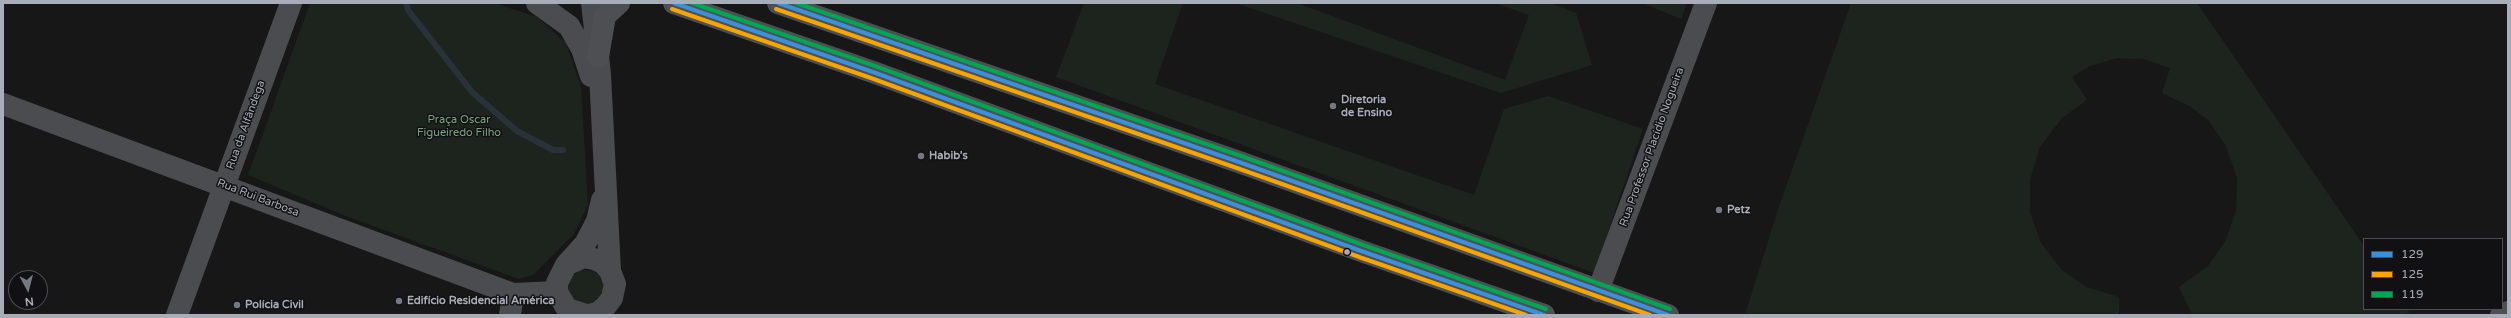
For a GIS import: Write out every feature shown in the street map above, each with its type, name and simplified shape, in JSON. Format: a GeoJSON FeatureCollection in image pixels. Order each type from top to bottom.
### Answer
{"type":"FeatureCollection","features":[{"type":"Feature","properties":{"kind":"main road"},"geometry":{"type":"LineString","coordinates":[[598,57],[605,16],[619,3]]}},
{"type":"Feature","properties":{"kind":"main road"},"geometry":{"type":"LineString","coordinates":[[674,3],[873,72],[1364,252],[1544,315]]}},
{"type":"Feature","properties":{"kind":"main road"},"geometry":{"type":"LineString","coordinates":[[778,3],[1231,160],[1668,315]]}},
{"type":"Feature","properties":{"kind":"main road"},"geometry":{"type":"LineString","coordinates":[[2501,315],[2508,312]]}},
{"type":"Feature","properties":{"kind":"street","name":"Rua da Alfândega"},"geometry":{"type":"LineString","coordinates":[[176,315],[291,3]]}},
{"type":"Feature","properties":{"kind":"street"},"geometry":{"type":"LineString","coordinates":[[537,3],[570,26],[582,49],[600,103]]}},
{"type":"Feature","properties":{"kind":"street"},"geometry":{"type":"LineString","coordinates":[[510,315],[512,294],[575,309],[598,312],[606,306],[612,306],[615,284],[610,270],[598,57],[592,3]]}},
{"type":"Feature","properties":{"kind":"street","name":"Rua Professor Placídio Nogueira"},"geometry":{"type":"LineString","coordinates":[[1598,291],[1706,3]]}},
{"type":"Feature","properties":{"kind":"street","name":"Rua Rui Barbosa"},"geometry":{"type":"LineString","coordinates":[[3,104],[224,185],[512,294]]}},
{"type":"Feature","properties":{"kind":"street"},"geometry":{"type":"LineString","coordinates":[[575,309],[557,282],[566,265],[585,244],[597,221],[606,183]]}},
{"type":"Feature","properties":{"kind":"street"},"geometry":{"type":"LineString","coordinates":[[566,265],[584,257],[594,259],[610,270]]}},
{"type":"Feature","properties":{"kind":"green space","name":"Praça Oscar Figueiredo Filho"},"geometry":{"type":"Polygon","coordinates":[[[310,3],[494,3],[537,17],[566,43],[581,87],[588,205],[574,234],[533,275],[519,279],[343,215],[248,175],[310,3]]]}},
{"type":"Feature","properties":{"kind":"green space"},"geometry":{"type":"Polygon","coordinates":[[[1084,3],[1183,3],[1155,84],[1474,195],[1504,109],[1548,96],[1643,129],[1594,273],[1056,77],[1084,3]]]}},
{"type":"Feature","properties":{"kind":"green space"},"geometry":{"type":"Polygon","coordinates":[[[1235,3],[1297,3],[1505,80],[1529,15],[1495,3],[1550,3],[1576,13],[1592,65],[1501,93],[1235,3]]]}},
{"type":"Feature","properties":{"kind":"green space"},"geometry":{"type":"Polygon","coordinates":[[[1642,3],[1687,3],[1681,19],[1642,3]]]}},
{"type":"Feature","properties":{"kind":"green space"},"geometry":{"type":"Polygon","coordinates":[[[1851,3],[2197,3],[2363,245],[2363,310],[2408,310],[2410,313],[2397,315],[2192,315],[2179,287],[2208,266],[2226,240],[2236,211],[2237,178],[2226,146],[2208,120],[2191,107],[2162,93],[2170,68],[2144,59],[2117,58],[2090,66],[2072,77],[2087,100],[2062,118],[2040,147],[2030,180],[2030,212],[2041,243],[2061,269],[2086,287],[2119,297],[2119,315],[1745,315],[1777,212],[1851,3]]]}},
{"type":"Feature","properties":{"kind":"green space"},"geometry":{"type":"Polygon","coordinates":[[[589,270],[599,275],[603,281],[603,295],[599,301],[593,305],[583,306],[573,301],[569,295],[568,285],[573,275],[579,271],[589,270]]]}},
{"type":"Feature","properties":{"kind":"waterway"},"geometry":{"type":"LineString","coordinates":[[406,3],[408,10],[472,92],[517,131],[553,150],[563,150]]}},
{"type":"Feature","properties":{"kind":"transit line","name":"129"},"geometry":{"type":"LineString","coordinates":[[674,3],[873,72],[1364,252],[1544,315]]}},
{"type":"Feature","properties":{"kind":"transit line","name":"119"},"geometry":{"type":"LineString","coordinates":[[692,3],[875,66],[1366,246],[1546,309]]}},
{"type":"Feature","properties":{"kind":"transit line","name":"129"},"geometry":{"type":"LineString","coordinates":[[778,3],[1239,162],[1668,315]]}},
{"type":"Feature","properties":{"kind":"transit line","name":"119"},"geometry":{"type":"LineString","coordinates":[[796,3],[1241,156],[1670,309]]}},
{"type":"Feature","properties":{"kind":"transit line","name":"125"},"geometry":{"type":"LineString","coordinates":[[672,9],[871,78],[1362,258],[1526,315]]}},
{"type":"Feature","properties":{"kind":"transit line","name":"125"},"geometry":{"type":"LineString","coordinates":[[776,9],[1237,168],[1650,315]]}},
{"type":"Feature","properties":{"kind":"place","name":"Diretoria de Ensino"},"geometry":{"type":"Point","coordinates":[1333,106]}},
{"type":"Feature","properties":{"kind":"place","name":"Habib's"},"geometry":{"type":"Point","coordinates":[921,156]}},
{"type":"Feature","properties":{"kind":"place","name":"Petz"},"geometry":{"type":"Point","coordinates":[1719,210]}},
{"type":"Feature","properties":{"kind":"place","name":"Edifício Residencial América"},"geometry":{"type":"Point","coordinates":[399,301]}},
{"type":"Feature","properties":{"kind":"place","name":"Polícia Civil"},"geometry":{"type":"Point","coordinates":[237,305]}}]}
